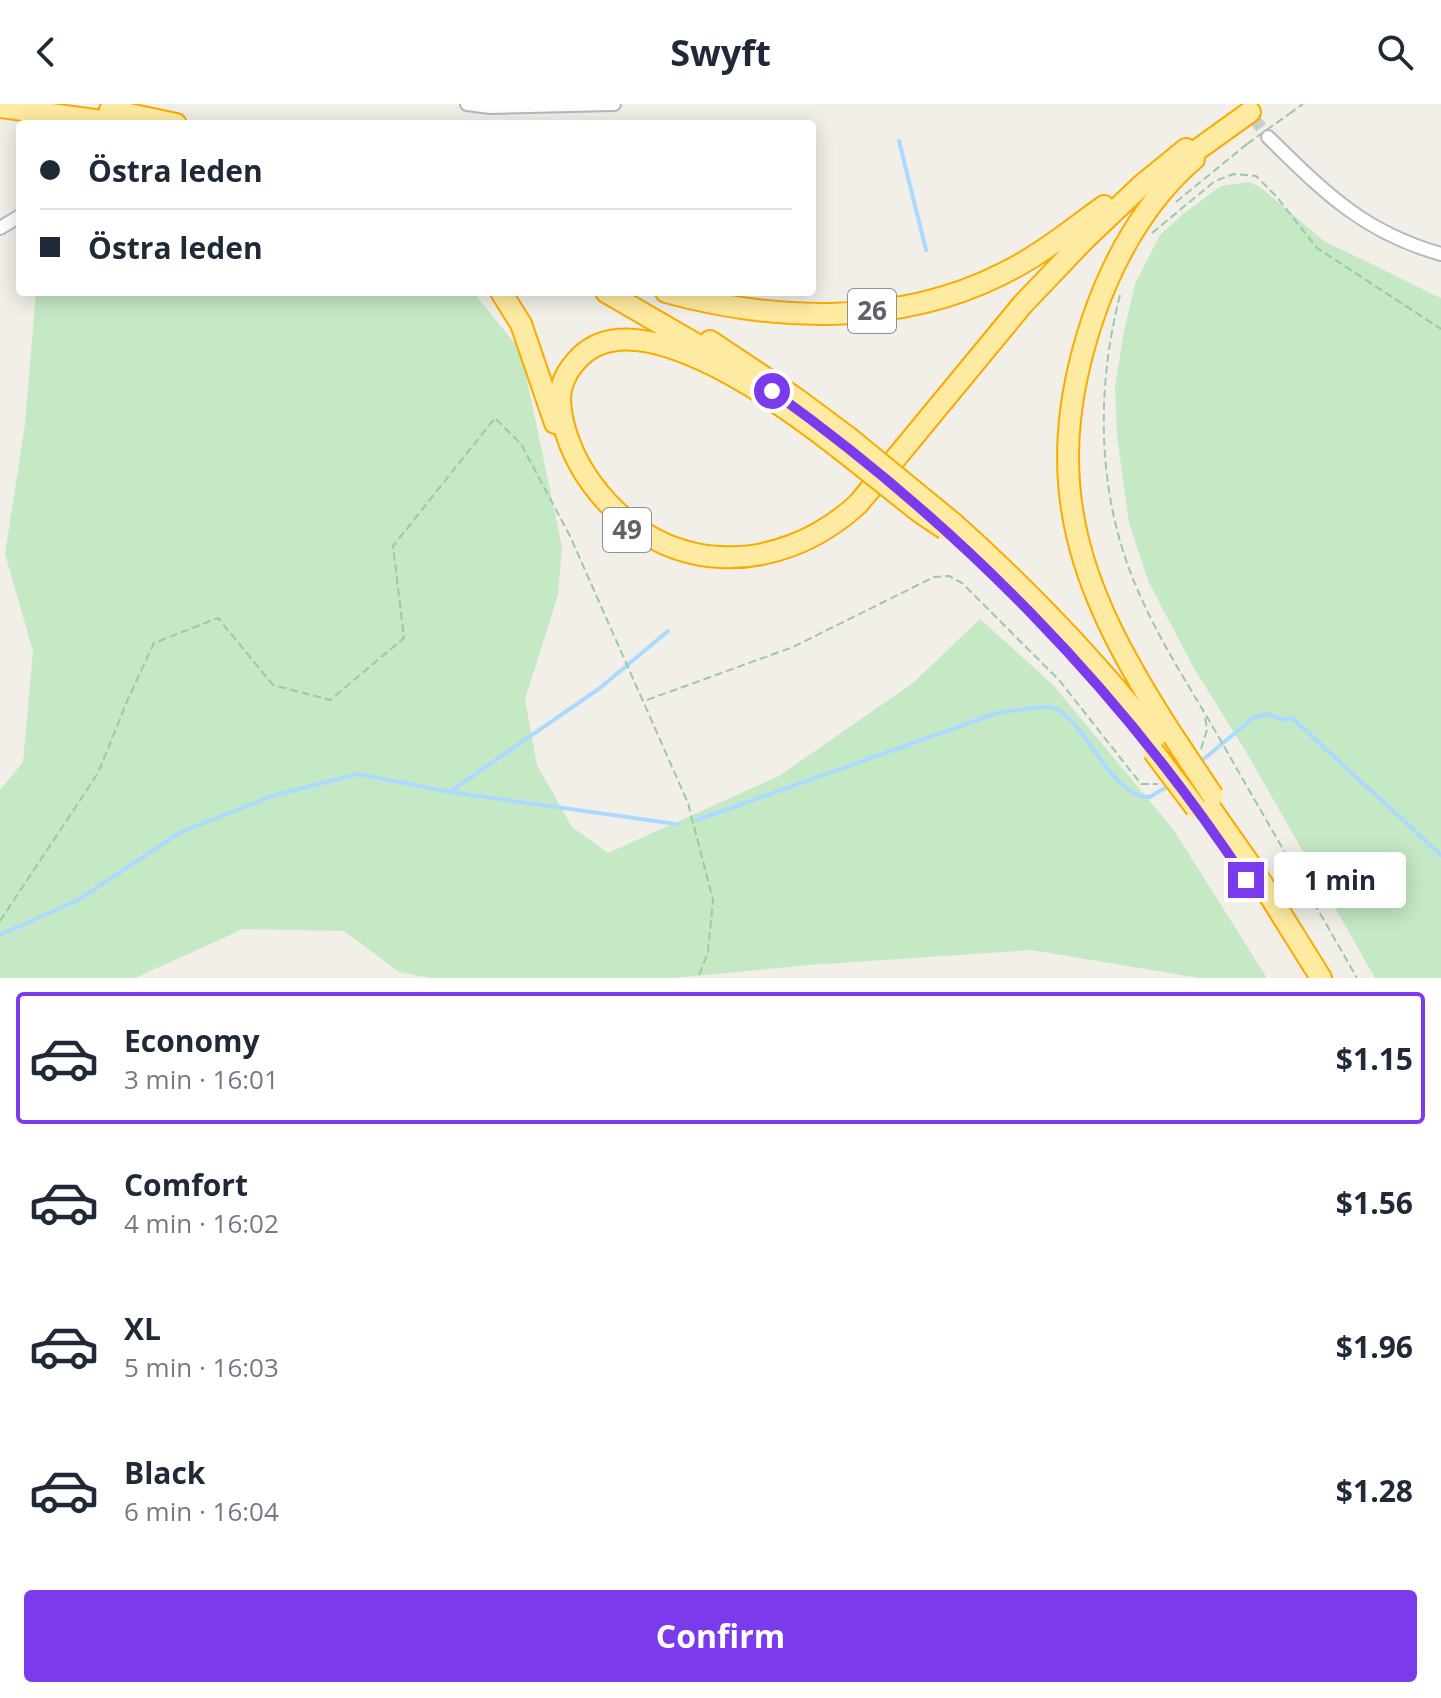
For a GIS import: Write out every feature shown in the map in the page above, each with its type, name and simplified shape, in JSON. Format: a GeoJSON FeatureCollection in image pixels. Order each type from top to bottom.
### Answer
{"type":"FeatureCollection","features":[{"type":"Feature","properties":{"kind":"highway"},"geometry":{"type":"LineString","coordinates":[[75,104],[156,120]]}},
{"type":"Feature","properties":{"kind":"highway"},"geometry":{"type":"LineString","coordinates":[[0,107],[93,120]]}},
{"type":"Feature","properties":{"kind":"highway","name":"49"},"geometry":{"type":"LineString","coordinates":[[504,296],[521,324],[569,459],[591,496],[605,512],[642,541],[691,561],[742,565],[775,560],[801,551],[849,522],[873,498],[1059,274],[1158,180],[1250,112],[1173,179],[1131,236],[1101,295],[1079,361],[1071,401],[1067,471],[1077,543],[1088,579],[1163,744]]}},
{"type":"Feature","properties":{"kind":"highway"},"geometry":{"type":"LineString","coordinates":[[55,115],[79,120]]}},
{"type":"Feature","properties":{"kind":"highway","name":"49"},"geometry":{"type":"LineString","coordinates":[[843,443],[746,384],[656,343],[628,339],[598,345],[576,361],[562,385],[563,419],[580,464],[599,493],[633,526],[671,547],[717,557],[754,556],[789,548],[825,530],[858,504],[1032,294],[1092,232],[1186,149]]}},
{"type":"Feature","properties":{"kind":"highway","name":"26"},"geometry":{"type":"LineString","coordinates":[[682,296],[755,311],[799,313],[886,310],[929,301],[1002,274],[1025,261],[1186,149]]}},
{"type":"Feature","properties":{"kind":"highway"},"geometry":{"type":"LineString","coordinates":[[613,296],[772,391],[843,443]]}},
{"type":"Feature","properties":{"kind":"highway"},"geometry":{"type":"LineString","coordinates":[[631,296],[746,364],[1021,586],[1080,647],[1163,744],[1321,978]]}},
{"type":"Feature","properties":{"kind":"highway"},"geometry":{"type":"LineString","coordinates":[[1205,802],[1306,978]]}},
{"type":"Feature","properties":{"kind":"street"},"geometry":{"type":"LineString","coordinates":[[467,104],[490,107],[614,104]]}},
{"type":"Feature","properties":{"kind":"street"},"geometry":{"type":"LineString","coordinates":[[1268,137],[1363,222],[1409,245],[1441,254]]}},
{"type":"Feature","properties":{"kind":"path"},"geometry":{"type":"LineString","coordinates":[[1171,206],[1247,144],[1303,104]]}},
{"type":"Feature","properties":{"kind":"path"},"geometry":{"type":"LineString","coordinates":[[1158,220],[1151,232],[1215,181],[1234,174],[1256,176],[1317,248],[1441,329]]}},
{"type":"Feature","properties":{"kind":"path"},"geometry":{"type":"LineString","coordinates":[[1120,295],[1110,332],[1104,382],[1105,463],[1120,541],[1139,594],[1357,978]]}},
{"type":"Feature","properties":{"kind":"path"},"geometry":{"type":"LineString","coordinates":[[0,921],[98,773],[154,643],[218,618],[273,685],[330,700],[404,638],[393,546],[495,418],[521,444],[570,536],[688,803],[713,900],[708,952],[698,978]]}},
{"type":"Feature","properties":{"kind":"path"},"geometry":{"type":"LineString","coordinates":[[645,701],[793,647],[934,577],[949,576],[962,583],[1059,680],[1141,784],[1159,783]]}},
{"type":"Feature","properties":{"kind":"path"},"geometry":{"type":"LineString","coordinates":[[1197,755],[1207,730],[1205,715]]}},
{"type":"Feature","properties":{"kind":"green space"},"geometry":{"type":"Polygon","coordinates":[[[1248,182],[1260,187],[1324,241],[1441,298],[1441,978],[1375,978],[1248,755],[1195,670],[1149,583],[1129,523],[1117,436],[1115,386],[1135,284],[1160,235],[1182,215],[1221,186],[1248,182]]]}},
{"type":"Feature","properties":{"kind":"green space"},"geometry":{"type":"Polygon","coordinates":[[[36,296],[476,296],[521,351],[562,547],[558,595],[525,699],[537,765],[572,827],[608,853],[779,776],[913,683],[980,619],[1053,685],[1173,829],[1267,978],[1199,978],[1031,950],[674,978],[430,978],[399,972],[344,931],[243,929],[135,978],[0,978],[0,790],[23,762],[33,651],[5,554],[25,424],[36,296]]]}},
{"type":"Feature","properties":{"kind":"waterway"},"geometry":{"type":"LineString","coordinates":[[899,141],[926,250]]}},
{"type":"Feature","properties":{"kind":"waterway"},"geometry":{"type":"LineString","coordinates":[[451,791],[600,688],[668,631]]}},
{"type":"Feature","properties":{"kind":"waterway"},"geometry":{"type":"LineString","coordinates":[[697,820],[997,713],[1043,707],[1054,708],[1066,716],[1111,773],[1136,794],[1150,797],[1170,785]]}},
{"type":"Feature","properties":{"kind":"waterway"},"geometry":{"type":"LineString","coordinates":[[1199,763],[1253,718],[1267,714],[1284,720],[1292,718],[1441,855]]}},
{"type":"Feature","properties":{"kind":"waterway"},"geometry":{"type":"LineString","coordinates":[[0,935],[78,900],[179,833],[272,796],[358,774],[450,792],[676,824]]}},
{"type":"Feature","properties":{"kind":"tunnel"},"geometry":{"type":"LineString","coordinates":[[1243,104],[1268,137]]}},
{"type":"Feature","properties":{"kind":"route"},"geometry":{"type":"LineString","coordinates":[[772,391],[896,485],[1012,593],[1104,692],[1153,751],[1246,880]]}}]}
